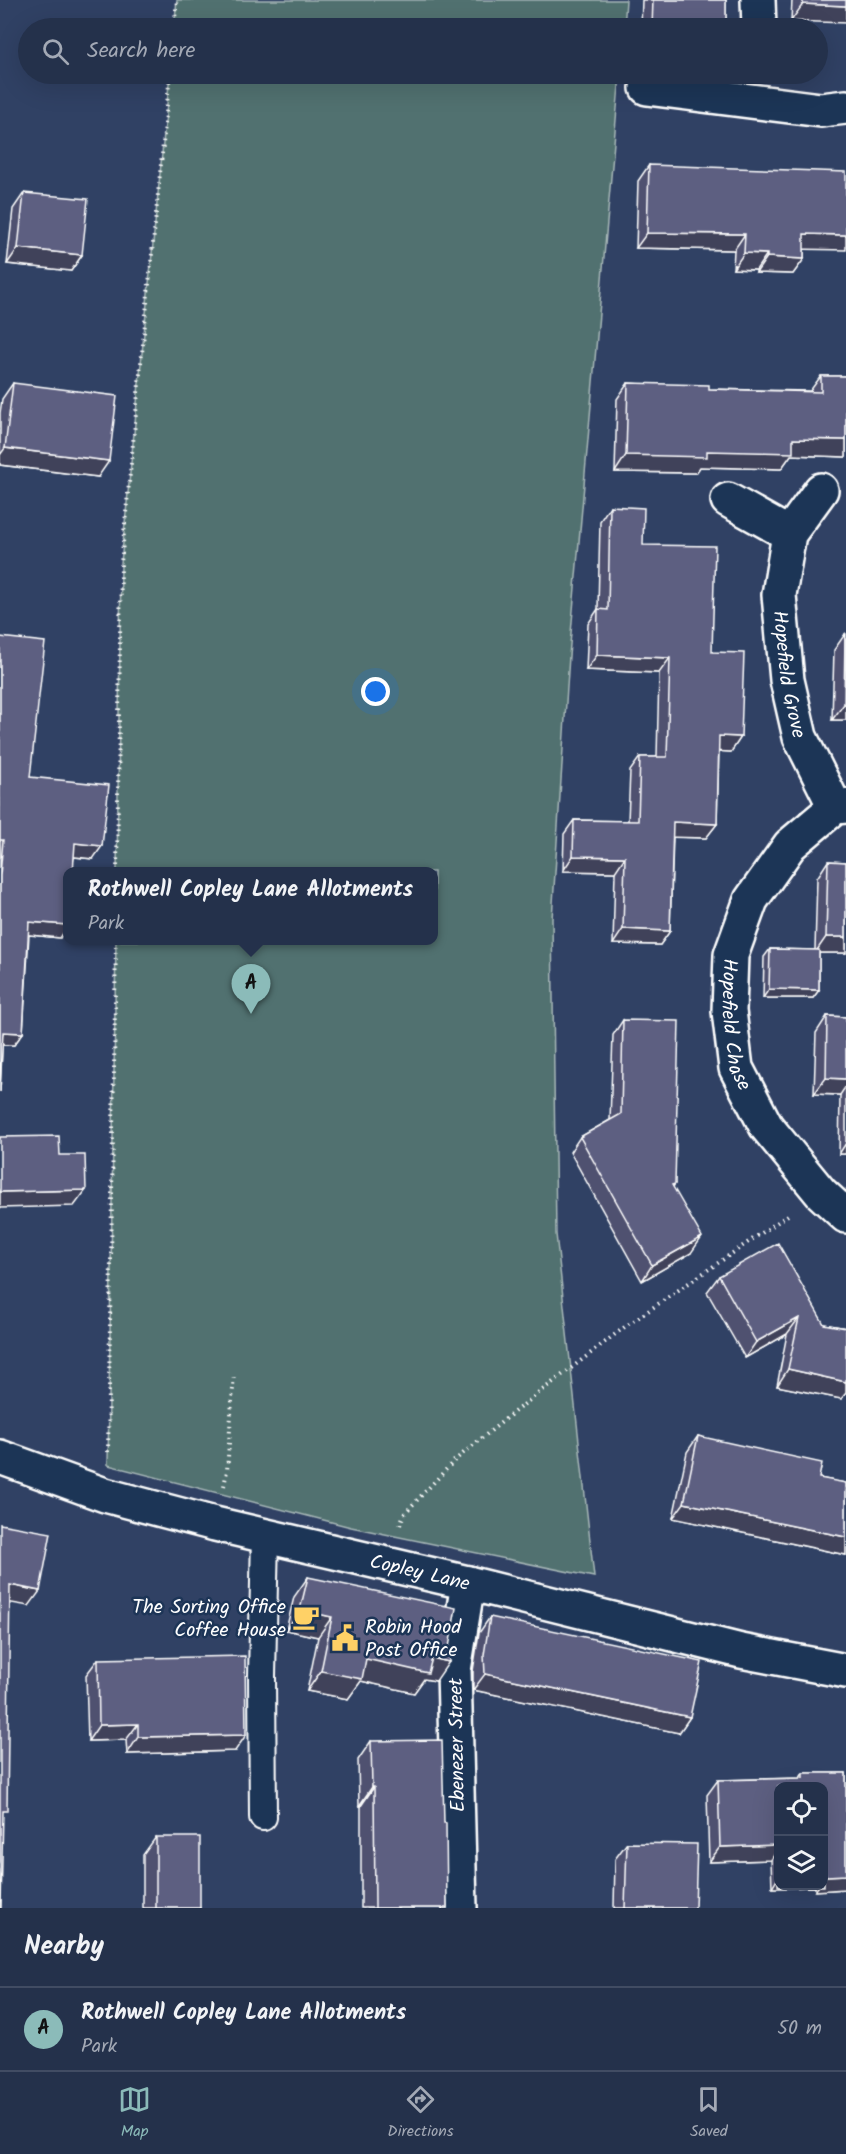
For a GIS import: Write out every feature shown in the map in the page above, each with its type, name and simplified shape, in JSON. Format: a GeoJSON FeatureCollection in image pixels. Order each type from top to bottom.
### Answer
{"type":"FeatureCollection","features":[{"type":"Feature","properties":{"kind":"street"},"geometry":{"type":"LineString","coordinates":[[758,0],[759,18]]}},
{"type":"Feature","properties":{"kind":"street"},"geometry":{"type":"LineString","coordinates":[[647,88],[761,87],[821,110],[846,107]]}},
{"type":"Feature","properties":{"kind":"street","name":"Hopefield Grove"},"geometry":{"type":"LineString","coordinates":[[821,490],[789,534],[779,595],[787,680],[800,736],[841,807]]}},
{"type":"Feature","properties":{"kind":"street"},"geometry":{"type":"LineString","coordinates":[[728,500],[789,534]]}},
{"type":"Feature","properties":{"kind":"street","name":"Hopefield Chase"},"geometry":{"type":"LineString","coordinates":[[841,807],[790,845],[751,900],[731,955],[729,1011],[736,1068],[766,1126],[821,1193],[846,1216]]}},
{"type":"Feature","properties":{"kind":"street","name":"Copley Lane"},"geometry":{"type":"LineString","coordinates":[[0,1457],[105,1495],[215,1524],[468,1583],[741,1651],[846,1671]]}},
{"type":"Feature","properties":{"kind":"street","name":"Ebenezer Street"},"geometry":{"type":"LineString","coordinates":[[460,1908],[454,1670],[468,1583]]}},
{"type":"Feature","properties":{"kind":"lane"},"geometry":{"type":"LineString","coordinates":[[263,1817],[262,1676],[265,1535]]}},
{"type":"Feature","properties":{"kind":"path"},"geometry":{"type":"LineString","coordinates":[[175,18],[177,0]]}},
{"type":"Feature","properties":{"kind":"path"},"geometry":{"type":"LineString","coordinates":[[117,867],[121,563],[169,84]]}},
{"type":"Feature","properties":{"kind":"path"},"geometry":{"type":"LineString","coordinates":[[105,1495],[108,1465],[116,945]]}},
{"type":"Feature","properties":{"kind":"path"},"geometry":{"type":"LineString","coordinates":[[388,1564],[404,1514],[455,1460],[626,1326],[821,1193]]}},
{"type":"Feature","properties":{"kind":"path"},"geometry":{"type":"LineString","coordinates":[[215,1524],[227,1471],[234,1373]]}},
{"type":"Feature","properties":{"kind":"green space"},"geometry":{"type":"Polygon","coordinates":[[[177,0],[626,0],[625,18],[175,18],[177,0]]]}},
{"type":"Feature","properties":{"kind":"green space"},"geometry":{"type":"Polygon","coordinates":[[[169,84],[619,84],[569,656],[552,919],[556,1234],[594,1577],[351,1527],[108,1465],[116,945],[438,945],[438,867],[117,867],[121,563],[169,84]]]}},
{"type":"Feature","properties":{"kind":"building"},"geometry":{"type":"Polygon","coordinates":[[[653,0],[726,0],[726,18],[652,18],[653,0]]]}},
{"type":"Feature","properties":{"kind":"building"},"geometry":{"type":"Polygon","coordinates":[[[803,0],[846,0],[846,6],[803,4],[803,0]]]}},
{"type":"Feature","properties":{"kind":"building"},"geometry":{"type":"Polygon","coordinates":[[[649,165],[846,172],[846,235],[804,234],[804,259],[744,253],[745,234],[647,233],[649,165]]]}},
{"type":"Feature","properties":{"kind":"building"},"geometry":{"type":"Polygon","coordinates":[[[24,193],[88,199],[82,255],[18,248],[24,193]]]}},
{"type":"Feature","properties":{"kind":"building"},"geometry":{"type":"Polygon","coordinates":[[[821,376],[846,376],[846,440],[793,439],[793,453],[707,451],[707,457],[626,455],[628,383],[709,385],[709,389],[821,392],[821,376]]]}},
{"type":"Feature","properties":{"kind":"building"},"geometry":{"type":"Polygon","coordinates":[[[13,383],[117,396],[109,461],[5,448],[13,383]]]}},
{"type":"Feature","properties":{"kind":"building"},"geometry":{"type":"Polygon","coordinates":[[[610,506],[644,508],[643,545],[715,546],[712,652],[744,653],[741,737],[719,736],[717,824],[673,822],[670,931],[623,929],[625,857],[573,856],[574,820],[638,821],[640,757],[667,757],[670,658],[597,655],[598,609],[608,610],[610,506]]]}},
{"type":"Feature","properties":{"kind":"building"},"geometry":{"type":"Polygon","coordinates":[[[845,634],[846,704],[844,704],[845,634]]]}},
{"type":"Feature","properties":{"kind":"building"},"geometry":{"type":"Polygon","coordinates":[[[0,637],[45,642],[30,777],[109,785],[102,846],[75,843],[73,867],[63,867],[63,925],[29,922],[23,1033],[3,1032],[0,1092],[0,876],[3,840],[0,840],[0,637]]]}},
{"type":"Feature","properties":{"kind":"building"},"geometry":{"type":"Polygon","coordinates":[[[828,861],[846,862],[846,937],[826,937],[828,861]]]}},
{"type":"Feature","properties":{"kind":"building"},"geometry":{"type":"Polygon","coordinates":[[[770,949],[819,950],[819,990],[769,989],[770,949]]]}},
{"type":"Feature","properties":{"kind":"building"},"geometry":{"type":"Polygon","coordinates":[[[827,1016],[846,1017],[846,1079],[826,1078],[827,1016]]]}},
{"type":"Feature","properties":{"kind":"building"},"geometry":{"type":"Polygon","coordinates":[[[623,1020],[679,1021],[675,1184],[672,1185],[702,1237],[652,1265],[580,1137],[621,1114],[623,1020]]]}},
{"type":"Feature","properties":{"kind":"building"},"geometry":{"type":"Polygon","coordinates":[[[59,1136],[60,1155],[85,1155],[86,1190],[0,1192],[0,1137],[59,1136]]]}},
{"type":"Feature","properties":{"kind":"building"},"geometry":{"type":"Polygon","coordinates":[[[778,1243],[824,1324],[846,1328],[846,1382],[788,1369],[799,1318],[756,1342],[719,1276],[778,1243]]]}},
{"type":"Feature","properties":{"kind":"building"},"geometry":{"type":"Polygon","coordinates":[[[698,1436],[822,1463],[819,1478],[846,1483],[846,1537],[684,1503],[698,1436]]]}},
{"type":"Feature","properties":{"kind":"building"},"geometry":{"type":"Polygon","coordinates":[[[0,1524],[51,1533],[40,1591],[10,1585],[7,1811],[3,1811],[1,1908],[0,1908],[0,1524]]]}},
{"type":"Feature","properties":{"kind":"building"},"geometry":{"type":"Polygon","coordinates":[[[308,1577],[456,1608],[449,1647],[449,1662],[432,1658],[428,1673],[366,1659],[362,1679],[321,1671],[332,1617],[300,1610],[308,1577]]]}},
{"type":"Feature","properties":{"kind":"building"},"geometry":{"type":"Polygon","coordinates":[[[490,1617],[702,1662],[690,1717],[485,1674],[484,1655],[490,1617]]]}},
{"type":"Feature","properties":{"kind":"building"},"geometry":{"type":"Polygon","coordinates":[[[245,1656],[246,1735],[138,1737],[138,1724],[99,1725],[98,1659],[245,1656]]]}},
{"type":"Feature","properties":{"kind":"building"},"geometry":{"type":"Polygon","coordinates":[[[442,1740],[447,1908],[375,1908],[374,1787],[372,1787],[371,1741],[442,1740]]]}},
{"type":"Feature","properties":{"kind":"building"},"geometry":{"type":"Polygon","coordinates":[[[803,1773],[846,1773],[846,1875],[828,1876],[828,1782],[774,1782],[774,1845],[720,1847],[718,1780],[803,1778],[803,1773]]]}},
{"type":"Feature","properties":{"kind":"building"},"geometry":{"type":"Polygon","coordinates":[[[156,1837],[200,1837],[200,1908],[156,1908],[156,1837]]]}},
{"type":"Feature","properties":{"kind":"building"},"geometry":{"type":"Polygon","coordinates":[[[627,1843],[697,1844],[695,1908],[625,1908],[627,1843]]]}},
{"type":"Feature","properties":{"kind":"place","name":"Rothwell Copley Lane Allotments"},"geometry":{"type":"Point","coordinates":[251,1014]}},
{"type":"Feature","properties":{"kind":"place","name":"The Sorting Office Coffee House"},"geometry":{"type":"Point","coordinates":[306,1617]}},
{"type":"Feature","properties":{"kind":"place","name":"Robin Hood Post Office"},"geometry":{"type":"Point","coordinates":[345,1638]}}]}
